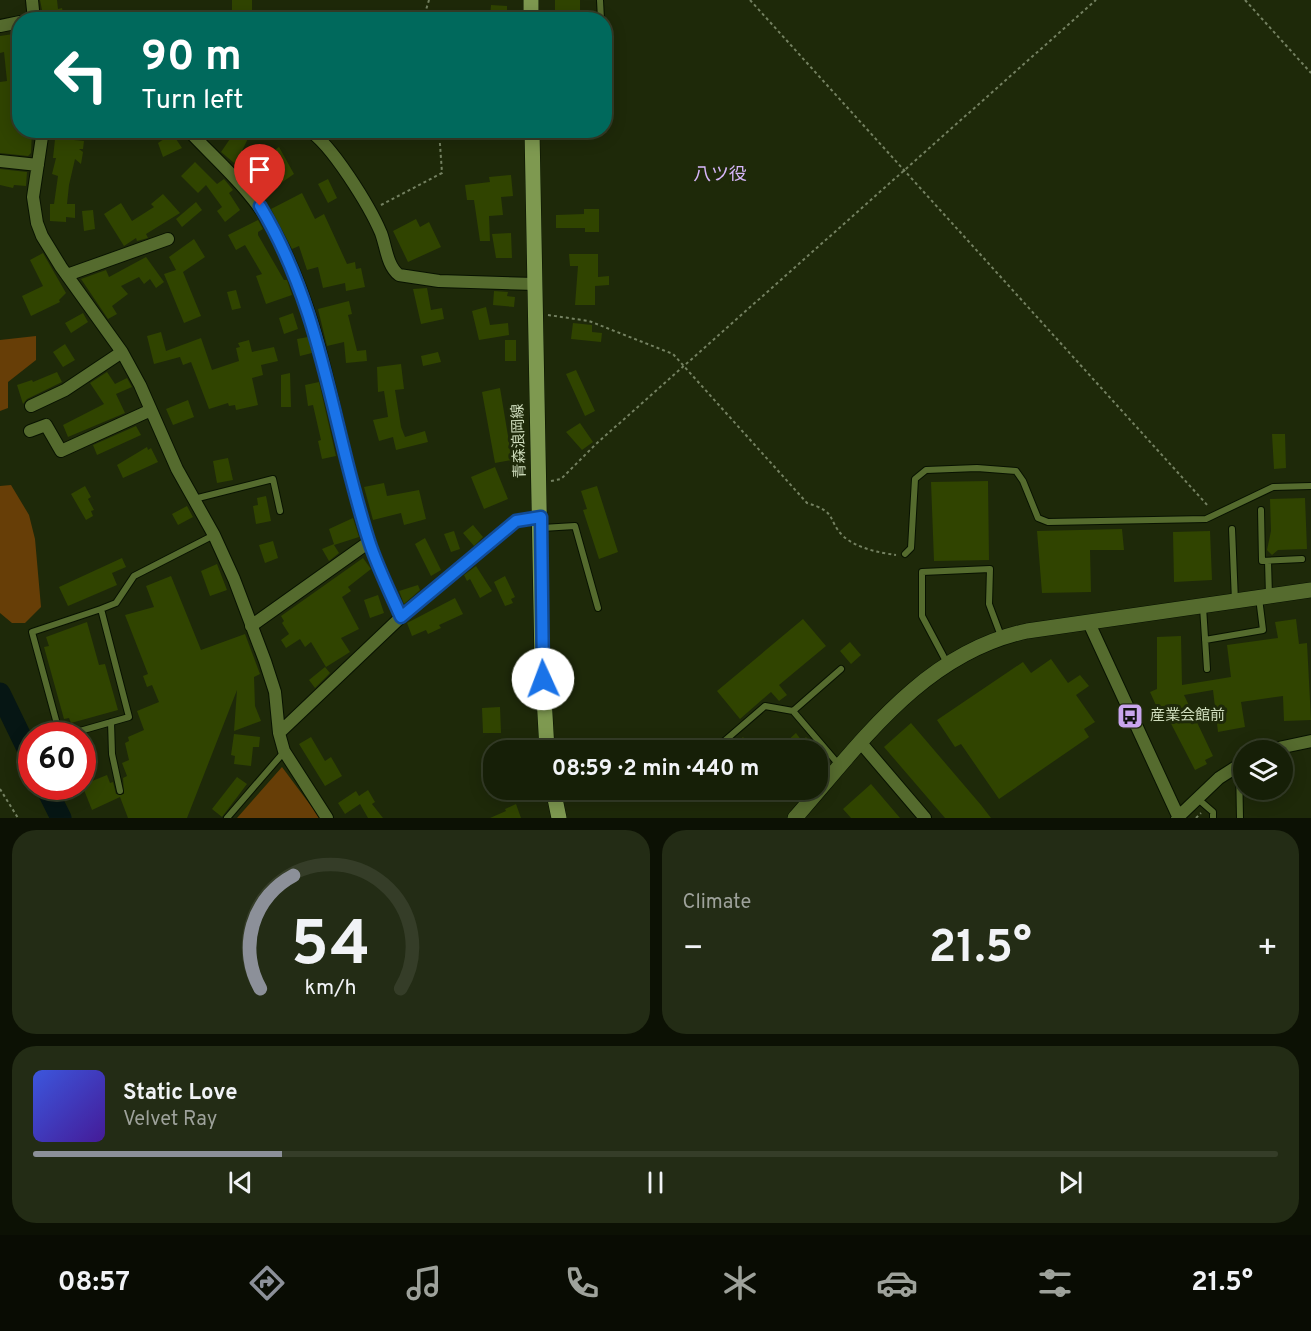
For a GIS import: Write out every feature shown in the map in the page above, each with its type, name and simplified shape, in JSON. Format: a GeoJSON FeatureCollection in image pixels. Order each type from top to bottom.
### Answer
{"type":"FeatureCollection","features":[{"type":"Feature","properties":{"kind":"main road","name":"青森浪岡線"},"geometry":{"type":"LineString","coordinates":[[532,138],[542,661],[546,740]]}},
{"type":"Feature","properties":{"kind":"main road"},"geometry":{"type":"LineString","coordinates":[[555,800],[559,818]]}},
{"type":"Feature","properties":{"kind":"street"},"geometry":{"type":"LineString","coordinates":[[42,138],[33,197],[37,223],[67,275],[122,352],[214,536],[275,692],[279,733],[284,752],[327,818]]}},
{"type":"Feature","properties":{"kind":"street"},"geometry":{"type":"LineString","coordinates":[[196,138],[244,186],[260,206],[276,234],[302,291],[340,425],[369,542],[401,617]]}},
{"type":"Feature","properties":{"kind":"street"},"geometry":{"type":"LineString","coordinates":[[317,138],[370,211],[394,271],[399,275],[439,281],[535,284]]}},
{"type":"Feature","properties":{"kind":"street"},"geometry":{"type":"LineString","coordinates":[[0,161],[38,165]]}},
{"type":"Feature","properties":{"kind":"street"},"geometry":{"type":"LineString","coordinates":[[67,275],[168,239]]}},
{"type":"Feature","properties":{"kind":"street"},"geometry":{"type":"LineString","coordinates":[[31,406],[65,390],[122,352]]}},
{"type":"Feature","properties":{"kind":"street"},"geometry":{"type":"LineString","coordinates":[[30,431],[46,425],[61,451],[151,410]]}},
{"type":"Feature","properties":{"kind":"street"},"geometry":{"type":"LineString","coordinates":[[279,733],[401,617],[516,521],[541,523]]}},
{"type":"Feature","properties":{"kind":"street"},"geometry":{"type":"LineString","coordinates":[[251,626],[369,542]]}},
{"type":"Feature","properties":{"kind":"street"},"geometry":{"type":"LineString","coordinates":[[795,818],[902,698],[947,663],[1001,636],[1311,590]]}},
{"type":"Feature","properties":{"kind":"street"},"geometry":{"type":"LineString","coordinates":[[1089,623],[1178,817],[1219,778],[1233,768]]}},
{"type":"Feature","properties":{"kind":"street"},"geometry":{"type":"LineString","coordinates":[[1293,745],[1311,741]]}},
{"type":"Feature","properties":{"kind":"street"},"geometry":{"type":"LineString","coordinates":[[861,743],[925,818]]}},
{"type":"Feature","properties":{"kind":"lane"},"geometry":{"type":"LineString","coordinates":[[905,554],[911,548],[915,479],[926,470],[976,468],[1016,471],[1023,481],[1038,518],[1048,522],[1206,519],[1273,487],[1311,486]]}},
{"type":"Feature","properties":{"kind":"lane"},"geometry":{"type":"LineString","coordinates":[[194,499],[273,479],[280,511]]}},
{"type":"Feature","properties":{"kind":"lane"},"geometry":{"type":"LineString","coordinates":[[1261,510],[1262,561],[1302,559]]}},
{"type":"Feature","properties":{"kind":"lane"},"geometry":{"type":"LineString","coordinates":[[541,523],[575,526],[598,608]]}},
{"type":"Feature","properties":{"kind":"lane"},"geometry":{"type":"LineString","coordinates":[[1232,529],[1235,601]]}},
{"type":"Feature","properties":{"kind":"lane"},"geometry":{"type":"LineString","coordinates":[[56,722],[32,632],[116,603],[134,576],[214,536]]}},
{"type":"Feature","properties":{"kind":"lane"},"geometry":{"type":"LineString","coordinates":[[1205,640],[1263,630],[1268,561]]}},
{"type":"Feature","properties":{"kind":"lane"},"geometry":{"type":"LineString","coordinates":[[947,663],[922,616],[922,572],[990,570],[989,604],[1001,636]]}},
{"type":"Feature","properties":{"kind":"lane"},"geometry":{"type":"LineString","coordinates":[[1203,606],[1206,669]]}},
{"type":"Feature","properties":{"kind":"lane"},"geometry":{"type":"LineString","coordinates":[[96,726],[129,717],[101,609]]}},
{"type":"Feature","properties":{"kind":"lane"},"geometry":{"type":"LineString","coordinates":[[793,711],[841,669]]}},
{"type":"Feature","properties":{"kind":"lane"},"geometry":{"type":"LineString","coordinates":[[726,740],[765,706],[793,711],[840,766]]}},
{"type":"Feature","properties":{"kind":"lane"},"geometry":{"type":"LineString","coordinates":[[111,722],[112,754],[120,791]]}},
{"type":"Feature","properties":{"kind":"lane"},"geometry":{"type":"LineString","coordinates":[[227,818],[284,752]]}},
{"type":"Feature","properties":{"kind":"lane"},"geometry":{"type":"LineString","coordinates":[[1197,798],[1213,812],[1213,818]]}},
{"type":"Feature","properties":{"kind":"lane"},"geometry":{"type":"LineString","coordinates":[[1240,800],[1240,818]]}},
{"type":"Feature","properties":{"kind":"path"},"geometry":{"type":"LineString","coordinates":[[750,0],[1217,515]]}},
{"type":"Feature","properties":{"kind":"path"},"geometry":{"type":"LineString","coordinates":[[540,483],[561,479],[596,444],[1096,0]]}},
{"type":"Feature","properties":{"kind":"path"},"geometry":{"type":"LineString","coordinates":[[1245,0],[1311,73]]}},
{"type":"Feature","properties":{"kind":"path"},"geometry":{"type":"LineString","coordinates":[[370,211],[442,172],[440,138]]}},
{"type":"Feature","properties":{"kind":"path"},"geometry":{"type":"LineString","coordinates":[[536,315],[560,315],[589,321],[658,346],[673,354],[807,503],[832,516],[842,536],[886,554],[905,554]]}},
{"type":"Feature","properties":{"kind":"path"},"geometry":{"type":"LineString","coordinates":[[0,789],[18,818]]}},
{"type":"Feature","properties":{"kind":"shaded area"},"geometry":{"type":"Polygon","coordinates":[[[36,336],[36,360],[8,382],[8,408],[0,411],[0,340],[36,336]]]}},
{"type":"Feature","properties":{"kind":"shaded area"},"geometry":{"type":"Polygon","coordinates":[[[11,485],[29,515],[35,539],[41,607],[25,623],[12,623],[0,613],[0,486],[11,485]]]}},
{"type":"Feature","properties":{"kind":"shaded area"},"geometry":{"type":"Polygon","coordinates":[[[282,767],[320,818],[237,818],[282,767]]]}},
{"type":"Feature","properties":{"kind":"building"},"geometry":{"type":"Polygon","coordinates":[[[40,0],[57,0],[58,9],[62,8],[63,12],[42,12],[40,0]]]}},
{"type":"Feature","properties":{"kind":"building"},"geometry":{"type":"Polygon","coordinates":[[[232,0],[252,0],[252,12],[232,12],[232,0]]]}},
{"type":"Feature","properties":{"kind":"building"},"geometry":{"type":"Polygon","coordinates":[[[555,0],[580,0],[580,12],[555,12],[555,0]]]}},
{"type":"Feature","properties":{"kind":"building"},"geometry":{"type":"Polygon","coordinates":[[[491,5],[507,6],[507,12],[490,12],[491,5]]]}},
{"type":"Feature","properties":{"kind":"building"},"geometry":{"type":"Polygon","coordinates":[[[12,34],[12,138],[32,138],[31,153],[28,156],[0,153],[0,82],[7,81],[4,52],[0,53],[0,36],[12,34]]]}},
{"type":"Feature","properties":{"kind":"building"},"geometry":{"type":"Polygon","coordinates":[[[55,138],[84,141],[83,149],[79,149],[83,152],[81,164],[75,159],[69,185],[67,204],[75,204],[75,218],[66,217],[66,222],[50,221],[50,204],[54,204],[58,176],[52,174],[56,158],[53,158],[55,138]]]}},
{"type":"Feature","properties":{"kind":"building"},"geometry":{"type":"Polygon","coordinates":[[[175,138],[182,148],[163,157],[158,143],[164,139],[175,138]]]}},
{"type":"Feature","properties":{"kind":"building"},"geometry":{"type":"Polygon","coordinates":[[[231,138],[248,138],[242,151],[254,165],[246,173],[221,152],[231,138]]]}},
{"type":"Feature","properties":{"kind":"building"},"geometry":{"type":"Polygon","coordinates":[[[279,147],[294,174],[281,183],[263,158],[279,147]]]}},
{"type":"Feature","properties":{"kind":"building"},"geometry":{"type":"Polygon","coordinates":[[[195,162],[217,184],[224,179],[233,190],[229,193],[240,210],[225,222],[217,211],[222,207],[206,185],[198,193],[181,176],[195,162]]]}},
{"type":"Feature","properties":{"kind":"building"},"geometry":{"type":"Polygon","coordinates":[[[0,169],[27,172],[26,186],[14,185],[13,188],[0,185],[0,169]]]}},
{"type":"Feature","properties":{"kind":"building"},"geometry":{"type":"Polygon","coordinates":[[[511,175],[513,196],[501,197],[503,215],[489,216],[490,241],[480,241],[474,200],[467,200],[465,185],[490,182],[489,177],[511,175]]]}},
{"type":"Feature","properties":{"kind":"building"},"geometry":{"type":"Polygon","coordinates":[[[328,179],[337,198],[328,203],[318,184],[328,179]]]}},
{"type":"Feature","properties":{"kind":"building"},"geometry":{"type":"Polygon","coordinates":[[[302,193],[315,219],[324,214],[347,264],[355,262],[356,269],[361,268],[365,287],[346,291],[345,283],[323,288],[318,267],[307,270],[299,246],[292,249],[271,209],[302,193]]]}},
{"type":"Feature","properties":{"kind":"building"},"geometry":{"type":"Polygon","coordinates":[[[163,194],[180,213],[146,234],[148,238],[137,241],[136,238],[124,246],[104,214],[121,203],[132,221],[154,207],[151,204],[163,194]]]}},
{"type":"Feature","properties":{"kind":"building"},"geometry":{"type":"Polygon","coordinates":[[[196,202],[202,210],[182,227],[176,219],[196,202]]]}},
{"type":"Feature","properties":{"kind":"building"},"geometry":{"type":"Polygon","coordinates":[[[584,209],[599,209],[599,232],[585,232],[585,228],[556,228],[556,215],[584,214],[584,209]]]}},
{"type":"Feature","properties":{"kind":"building"},"geometry":{"type":"Polygon","coordinates":[[[93,210],[95,229],[84,231],[82,211],[93,210]]]}},
{"type":"Feature","properties":{"kind":"building"},"geometry":{"type":"Polygon","coordinates":[[[416,219],[420,227],[429,222],[441,247],[408,262],[393,231],[416,219]]]}},
{"type":"Feature","properties":{"kind":"building"},"geometry":{"type":"Polygon","coordinates":[[[258,220],[263,229],[258,232],[258,235],[284,280],[287,280],[292,295],[266,304],[256,276],[262,274],[245,245],[236,250],[228,235],[258,220]]]}},
{"type":"Feature","properties":{"kind":"building"},"geometry":{"type":"Polygon","coordinates":[[[511,233],[512,258],[496,258],[492,234],[511,233]]]}},
{"type":"Feature","properties":{"kind":"building"},"geometry":{"type":"Polygon","coordinates":[[[194,239],[205,257],[183,272],[201,316],[184,323],[164,274],[176,270],[169,257],[194,239]]]}},
{"type":"Feature","properties":{"kind":"building"},"geometry":{"type":"Polygon","coordinates":[[[43,253],[66,293],[59,300],[60,302],[31,316],[22,296],[43,286],[30,260],[43,253]]]}},
{"type":"Feature","properties":{"kind":"building"},"geometry":{"type":"Polygon","coordinates":[[[569,254],[598,254],[598,277],[609,276],[609,285],[595,286],[595,305],[575,305],[578,266],[570,266],[569,254]]]}},
{"type":"Feature","properties":{"kind":"building"},"geometry":{"type":"Polygon","coordinates":[[[146,257],[164,282],[156,288],[150,279],[144,284],[139,277],[121,286],[128,294],[112,306],[117,314],[108,319],[81,279],[106,270],[109,277],[146,257]]]}},
{"type":"Feature","properties":{"kind":"building"},"geometry":{"type":"Polygon","coordinates":[[[427,288],[431,310],[442,308],[444,319],[421,324],[413,289],[427,288]]]}},
{"type":"Feature","properties":{"kind":"building"},"geometry":{"type":"Polygon","coordinates":[[[236,290],[241,308],[232,310],[227,292],[236,290]]]}},
{"type":"Feature","properties":{"kind":"building"},"geometry":{"type":"Polygon","coordinates":[[[494,291],[508,292],[507,296],[515,297],[514,307],[493,305],[494,291]]]}},
{"type":"Feature","properties":{"kind":"building"},"geometry":{"type":"Polygon","coordinates":[[[349,301],[352,314],[348,315],[357,351],[366,350],[367,361],[346,363],[344,342],[327,346],[318,309],[349,301]]]}},
{"type":"Feature","properties":{"kind":"building"},"geometry":{"type":"Polygon","coordinates":[[[486,307],[490,325],[508,323],[509,335],[479,340],[472,311],[486,307]]]}},
{"type":"Feature","properties":{"kind":"building"},"geometry":{"type":"Polygon","coordinates":[[[83,313],[88,322],[71,333],[65,323],[83,313]]]}},
{"type":"Feature","properties":{"kind":"building"},"geometry":{"type":"Polygon","coordinates":[[[293,313],[298,329],[284,334],[279,318],[293,313]]]}},
{"type":"Feature","properties":{"kind":"building"},"geometry":{"type":"Polygon","coordinates":[[[573,323],[592,325],[592,332],[602,333],[601,342],[571,339],[573,323]]]}},
{"type":"Feature","properties":{"kind":"building"},"geometry":{"type":"Polygon","coordinates":[[[161,332],[166,351],[201,338],[212,370],[239,361],[236,348],[240,347],[238,343],[249,340],[252,352],[274,347],[278,361],[261,365],[263,375],[252,378],[258,405],[236,410],[235,405],[229,406],[228,403],[209,409],[191,362],[183,365],[180,357],[154,364],[147,336],[161,332]]]}},
{"type":"Feature","properties":{"kind":"building"},"geometry":{"type":"Polygon","coordinates":[[[308,337],[312,353],[300,356],[297,339],[308,337]]]}},
{"type":"Feature","properties":{"kind":"building"},"geometry":{"type":"Polygon","coordinates":[[[505,340],[516,340],[516,361],[505,361],[505,340]]]}},
{"type":"Feature","properties":{"kind":"building"},"geometry":{"type":"Polygon","coordinates":[[[65,344],[75,360],[63,367],[53,352],[65,344]]]}},
{"type":"Feature","properties":{"kind":"building"},"geometry":{"type":"Polygon","coordinates":[[[438,352],[441,362],[423,366],[421,356],[438,352]]]}},
{"type":"Feature","properties":{"kind":"building"},"geometry":{"type":"Polygon","coordinates":[[[401,364],[404,389],[395,390],[401,427],[405,437],[425,431],[428,442],[396,450],[393,437],[379,441],[373,420],[388,417],[384,391],[378,392],[377,367],[401,364]]]}},
{"type":"Feature","properties":{"kind":"building"},"geometry":{"type":"Polygon","coordinates":[[[576,370],[595,411],[585,416],[566,374],[576,370]]]}},
{"type":"Feature","properties":{"kind":"building"},"geometry":{"type":"Polygon","coordinates":[[[57,372],[62,382],[27,399],[23,404],[17,385],[32,380],[33,382],[57,372]]]}},
{"type":"Feature","properties":{"kind":"building"},"geometry":{"type":"Polygon","coordinates":[[[107,372],[115,384],[127,378],[132,387],[116,394],[125,413],[68,437],[63,425],[104,404],[90,383],[107,372]]]}},
{"type":"Feature","properties":{"kind":"building"},"geometry":{"type":"Polygon","coordinates":[[[290,373],[291,407],[281,407],[281,375],[290,373]]]}},
{"type":"Feature","properties":{"kind":"building"},"geometry":{"type":"Polygon","coordinates":[[[319,382],[336,456],[322,459],[318,441],[321,440],[313,405],[308,406],[305,385],[319,382]]]}},
{"type":"Feature","properties":{"kind":"building"},"geometry":{"type":"Polygon","coordinates":[[[500,388],[512,460],[495,463],[482,392],[500,388]]]}},
{"type":"Feature","properties":{"kind":"building"},"geometry":{"type":"Polygon","coordinates":[[[188,400],[194,417],[173,425],[166,409],[188,400]]]}},
{"type":"Feature","properties":{"kind":"building"},"geometry":{"type":"Polygon","coordinates":[[[580,423],[593,442],[582,450],[566,432],[580,423]]]}},
{"type":"Feature","properties":{"kind":"building"},"geometry":{"type":"Polygon","coordinates":[[[136,426],[141,435],[97,455],[93,445],[136,426]]]}},
{"type":"Feature","properties":{"kind":"building"},"geometry":{"type":"Polygon","coordinates":[[[1272,434],[1285,434],[1286,468],[1274,469],[1272,434]]]}},
{"type":"Feature","properties":{"kind":"building"},"geometry":{"type":"Polygon","coordinates":[[[147,447],[148,450],[151,448],[158,462],[123,478],[117,465],[147,447]]]}},
{"type":"Feature","properties":{"kind":"building"},"geometry":{"type":"Polygon","coordinates":[[[228,458],[233,480],[217,483],[213,461],[228,458]]]}},
{"type":"Feature","properties":{"kind":"building"},"geometry":{"type":"Polygon","coordinates":[[[495,467],[508,499],[484,509],[471,477],[495,467]]]}},
{"type":"Feature","properties":{"kind":"building"},"geometry":{"type":"Polygon","coordinates":[[[988,481],[989,560],[934,561],[931,482],[988,481]]]}},
{"type":"Feature","properties":{"kind":"building"},"geometry":{"type":"Polygon","coordinates":[[[384,483],[387,496],[419,490],[426,519],[404,525],[401,513],[373,520],[364,487],[384,483]]]}},
{"type":"Feature","properties":{"kind":"building"},"geometry":{"type":"Polygon","coordinates":[[[85,486],[94,510],[91,511],[93,516],[86,520],[71,494],[85,486]]]}},
{"type":"Feature","properties":{"kind":"building"},"geometry":{"type":"Polygon","coordinates":[[[597,486],[618,552],[599,559],[583,510],[587,509],[581,491],[597,486]]]}},
{"type":"Feature","properties":{"kind":"building"},"geometry":{"type":"Polygon","coordinates":[[[266,496],[271,521],[256,524],[253,506],[258,505],[257,498],[266,496]]]}},
{"type":"Feature","properties":{"kind":"building"},"geometry":{"type":"Polygon","coordinates":[[[1305,498],[1307,549],[1278,550],[1272,555],[1267,550],[1271,531],[1270,499],[1305,498]]]}},
{"type":"Feature","properties":{"kind":"building"},"geometry":{"type":"Polygon","coordinates":[[[187,506],[193,517],[178,525],[172,514],[187,506]]]}},
{"type":"Feature","properties":{"kind":"building"},"geometry":{"type":"Polygon","coordinates":[[[353,518],[359,537],[334,545],[339,553],[329,561],[322,549],[334,544],[329,529],[353,518]]]}},
{"type":"Feature","properties":{"kind":"building"},"geometry":{"type":"Polygon","coordinates":[[[473,525],[483,537],[474,546],[463,533],[473,525]]]}},
{"type":"Feature","properties":{"kind":"building"},"geometry":{"type":"Polygon","coordinates":[[[1122,529],[1124,550],[1090,550],[1091,592],[1042,593],[1037,531],[1122,529]]]}},
{"type":"Feature","properties":{"kind":"building"},"geometry":{"type":"Polygon","coordinates":[[[454,531],[460,549],[451,552],[444,534],[454,531]]]}},
{"type":"Feature","properties":{"kind":"building"},"geometry":{"type":"Polygon","coordinates":[[[1210,531],[1212,580],[1174,582],[1173,532],[1210,531]]]}},
{"type":"Feature","properties":{"kind":"building"},"geometry":{"type":"Polygon","coordinates":[[[425,538],[441,570],[431,576],[415,544],[425,538]]]}},
{"type":"Feature","properties":{"kind":"building"},"geometry":{"type":"Polygon","coordinates":[[[273,541],[278,558],[265,563],[259,545],[273,541]]]}},
{"type":"Feature","properties":{"kind":"building"},"geometry":{"type":"Polygon","coordinates":[[[122,558],[126,567],[112,573],[117,585],[68,606],[59,587],[122,558]]]}},
{"type":"Feature","properties":{"kind":"building"},"geometry":{"type":"Polygon","coordinates":[[[363,558],[371,569],[348,587],[351,591],[342,597],[359,629],[341,638],[350,652],[326,667],[311,642],[305,647],[300,639],[286,648],[281,640],[289,634],[282,623],[284,621],[281,616],[363,558]]]}},
{"type":"Feature","properties":{"kind":"building"},"geometry":{"type":"Polygon","coordinates":[[[217,564],[227,590],[210,596],[201,571],[217,564]]]}},
{"type":"Feature","properties":{"kind":"building"},"geometry":{"type":"Polygon","coordinates":[[[476,566],[492,591],[480,598],[470,579],[467,581],[464,575],[476,566]]]}},
{"type":"Feature","properties":{"kind":"building"},"geometry":{"type":"Polygon","coordinates":[[[171,576],[201,650],[245,634],[260,674],[254,677],[255,706],[261,721],[234,731],[237,690],[187,818],[128,818],[120,797],[92,810],[88,800],[96,800],[96,779],[107,775],[110,783],[113,782],[116,794],[124,794],[123,778],[127,776],[122,763],[129,760],[125,743],[129,741],[128,737],[144,730],[137,711],[159,702],[152,685],[147,687],[143,676],[148,674],[125,615],[154,607],[146,586],[171,576]]]}},
{"type":"Feature","properties":{"kind":"building"},"geometry":{"type":"Polygon","coordinates":[[[505,576],[515,597],[511,599],[513,603],[505,606],[494,582],[505,576]]]}},
{"type":"Feature","properties":{"kind":"building"},"geometry":{"type":"Polygon","coordinates":[[[418,585],[420,590],[404,604],[399,591],[418,585]]]}},
{"type":"Feature","properties":{"kind":"building"},"geometry":{"type":"Polygon","coordinates":[[[378,595],[384,613],[370,618],[364,600],[378,595]]]}},
{"type":"Feature","properties":{"kind":"building"},"geometry":{"type":"Polygon","coordinates":[[[455,598],[463,614],[439,625],[441,628],[428,634],[426,630],[412,636],[407,623],[455,598]]]}},
{"type":"Feature","properties":{"kind":"building"},"geometry":{"type":"Polygon","coordinates":[[[803,619],[826,646],[779,685],[787,695],[779,701],[771,692],[740,719],[717,691],[803,619]]]}},
{"type":"Feature","properties":{"kind":"building"},"geometry":{"type":"Polygon","coordinates":[[[1296,619],[1299,644],[1307,643],[1311,720],[1284,721],[1283,696],[1241,702],[1245,727],[1218,732],[1213,690],[1184,695],[1213,756],[1205,760],[1207,764],[1195,770],[1165,712],[1160,714],[1150,692],[1157,689],[1157,637],[1181,636],[1182,685],[1231,677],[1227,645],[1278,638],[1275,622],[1296,619]]]}},
{"type":"Feature","properties":{"kind":"building"},"geometry":{"type":"Polygon","coordinates":[[[87,622],[99,665],[105,664],[118,710],[75,722],[71,722],[69,718],[64,719],[44,647],[49,646],[46,637],[87,622]]]}},
{"type":"Feature","properties":{"kind":"building"},"geometry":{"type":"Polygon","coordinates":[[[850,642],[861,655],[851,664],[840,651],[850,642]]]}},
{"type":"Feature","properties":{"kind":"building"},"geometry":{"type":"Polygon","coordinates":[[[1051,659],[1068,683],[1080,675],[1089,686],[1076,695],[1095,722],[1084,729],[1089,737],[999,799],[961,744],[955,747],[937,720],[1023,662],[1031,673],[1051,659]]]}},
{"type":"Feature","properties":{"kind":"building"},"geometry":{"type":"Polygon","coordinates":[[[325,667],[330,673],[315,688],[309,680],[325,667]]]}},
{"type":"Feature","properties":{"kind":"building"},"geometry":{"type":"Polygon","coordinates":[[[500,707],[501,733],[483,733],[482,708],[500,707]]]}},
{"type":"Feature","properties":{"kind":"building"},"geometry":{"type":"Polygon","coordinates":[[[911,723],[991,818],[945,818],[884,747],[911,723]]]}},
{"type":"Feature","properties":{"kind":"building"},"geometry":{"type":"Polygon","coordinates":[[[796,733],[801,740],[788,740],[796,733]]]}},
{"type":"Feature","properties":{"kind":"building"},"geometry":{"type":"Polygon","coordinates":[[[234,734],[260,737],[259,747],[253,747],[251,766],[234,764],[235,756],[231,755],[234,734]]]}},
{"type":"Feature","properties":{"kind":"building"},"geometry":{"type":"Polygon","coordinates":[[[311,737],[325,761],[331,757],[342,776],[325,786],[299,744],[311,737]]]}},
{"type":"Feature","properties":{"kind":"building"},"geometry":{"type":"Polygon","coordinates":[[[237,777],[247,784],[222,817],[212,809],[237,777]]]}},
{"type":"Feature","properties":{"kind":"building"},"geometry":{"type":"Polygon","coordinates":[[[871,784],[900,818],[851,818],[843,809],[871,784]]]}},
{"type":"Feature","properties":{"kind":"building"},"geometry":{"type":"Polygon","coordinates":[[[368,790],[375,802],[372,804],[383,818],[368,818],[360,804],[345,814],[338,803],[356,791],[359,796],[368,790]]]}},
{"type":"Feature","properties":{"kind":"building"},"geometry":{"type":"Polygon","coordinates":[[[516,804],[521,818],[490,818],[506,811],[505,809],[516,804]]]}},
{"type":"Feature","properties":{"kind":"waterway"},"geometry":{"type":"LineString","coordinates":[[0,693],[18,730]]}},
{"type":"Feature","properties":{"kind":"waterway"},"geometry":{"type":"LineString","coordinates":[[52,800],[61,818]]}},
{"type":"Feature","properties":{"kind":"place","name":"産業会館前"},"geometry":{"type":"Point","coordinates":[1130,716]}},
{"type":"Feature","properties":{"kind":"district","name":"八ツ役"},"geometry":{"type":"Point","coordinates":[720,175]}},
{"type":"Feature","properties":{"kind":"route"},"geometry":{"type":"LineString","coordinates":[[260,206],[276,234],[302,291],[340,425],[369,542],[401,617],[516,521],[541,517],[543,679]]}}]}
